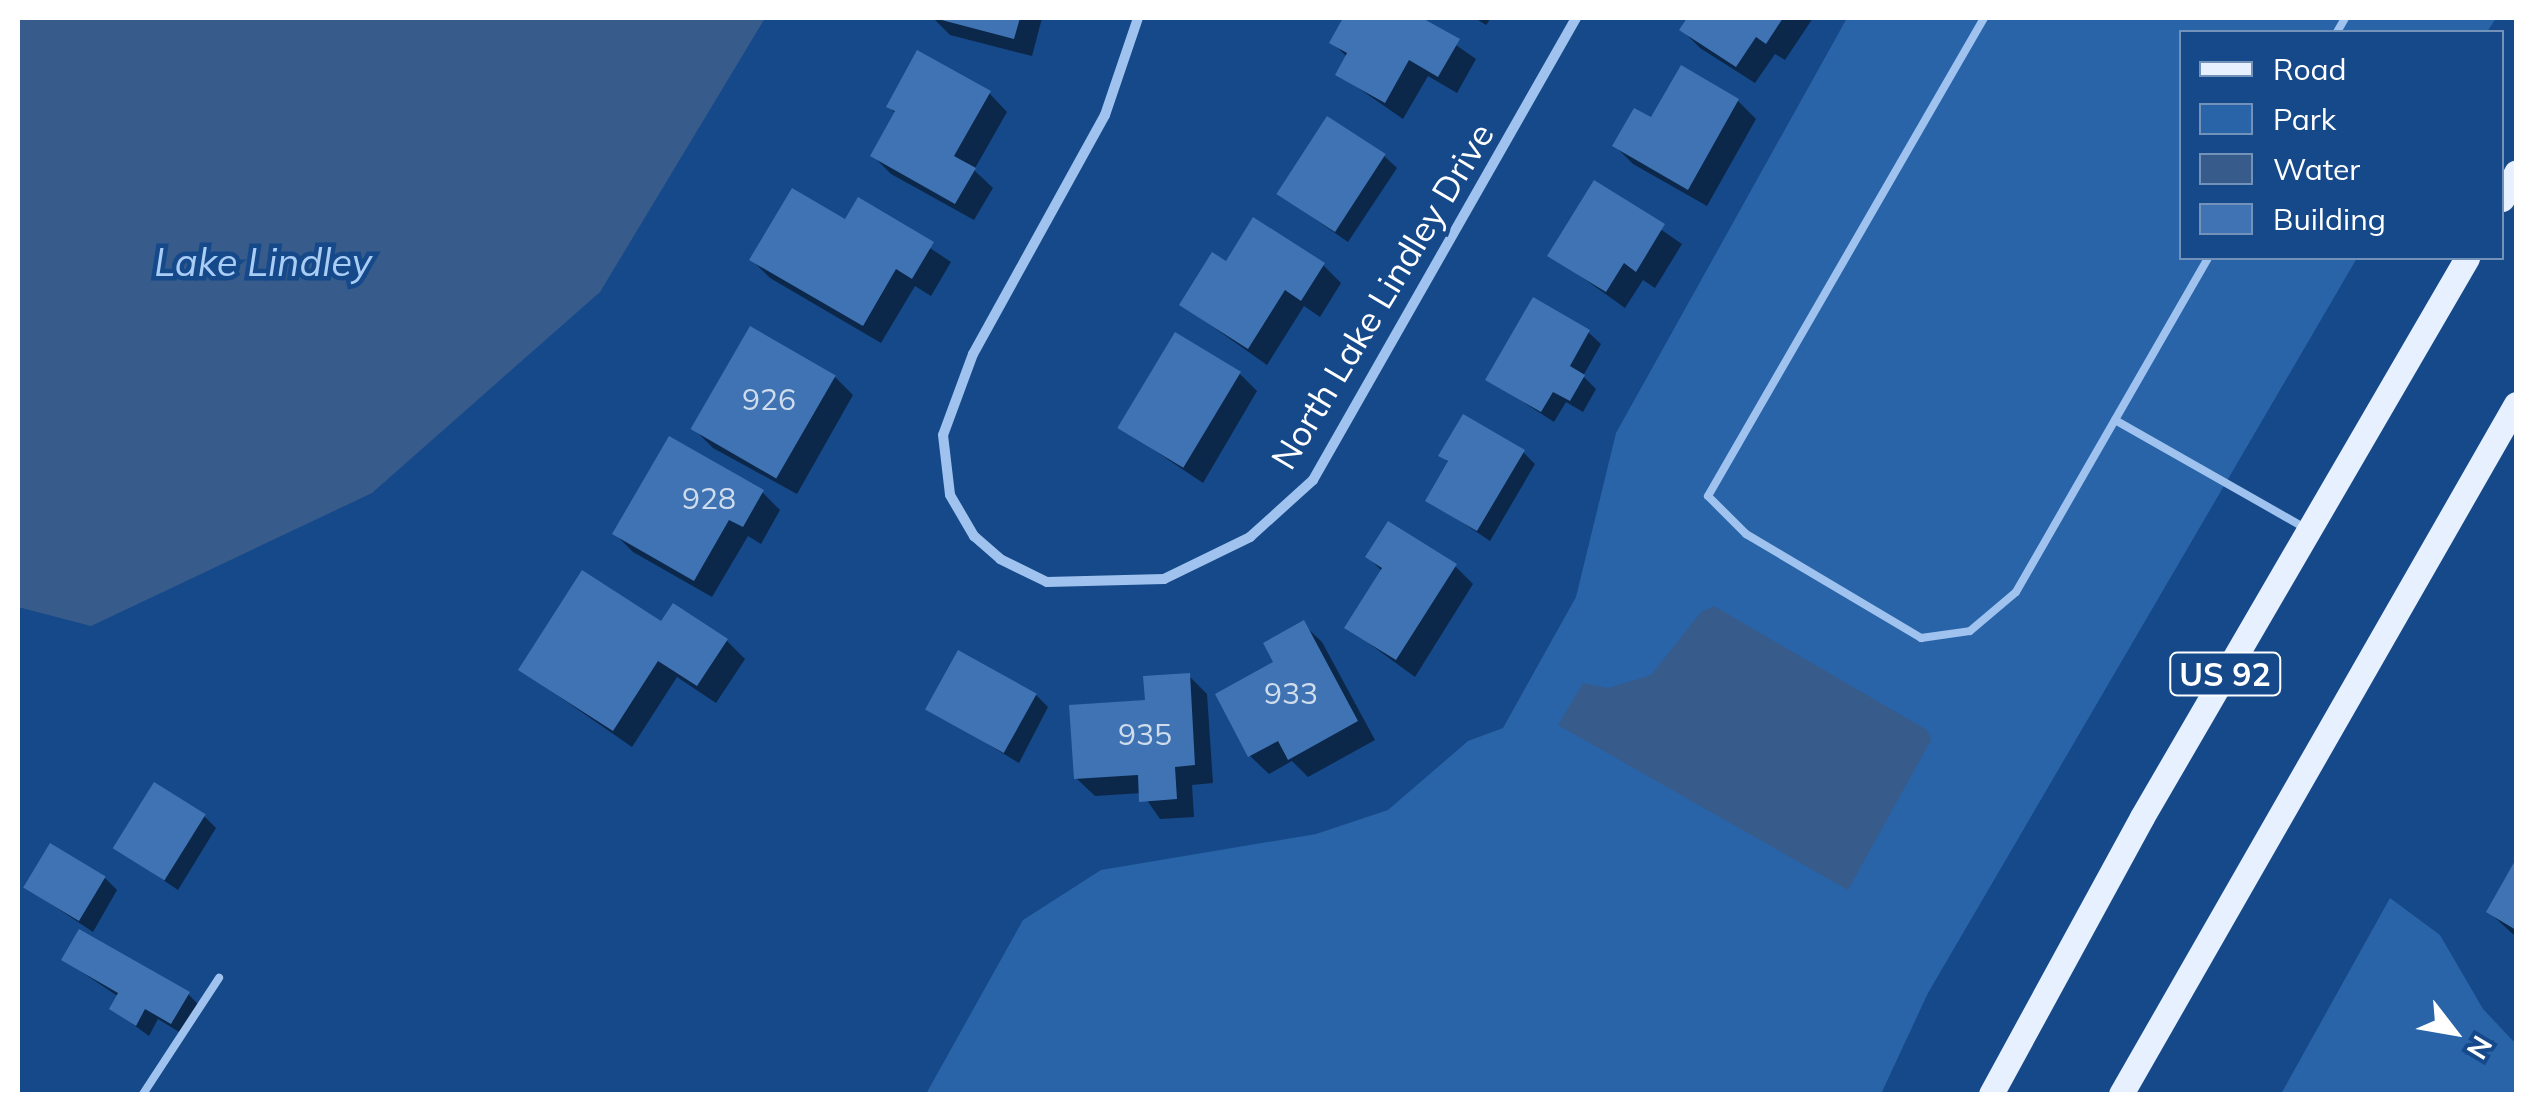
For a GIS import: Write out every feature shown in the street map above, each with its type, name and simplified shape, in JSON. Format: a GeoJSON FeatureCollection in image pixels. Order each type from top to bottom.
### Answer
{"type":"FeatureCollection","features":[{"type":"Feature","properties":{"kind":"main road"},"geometry":{"type":"LineString","coordinates":[[2504,195],[2516,173]]}},
{"type":"Feature","properties":{"kind":"main road","name":"US 92"},"geometry":{"type":"LineString","coordinates":[[1990,1094],[2309,530],[2467,260]]}},
{"type":"Feature","properties":{"kind":"main road"},"geometry":{"type":"LineString","coordinates":[[2121,1094],[2516,404]]}},
{"type":"Feature","properties":{"kind":"street","name":"North Lake Lindley Drive"},"geometry":{"type":"LineString","coordinates":[[1138,18],[1105,115],[973,354],[942,436],[950,496],[974,536],[1000,559],[1047,582],[1164,579],[1250,537],[1313,480],[1576,18]]}},
{"type":"Feature","properties":{"kind":"lane"},"geometry":{"type":"LineString","coordinates":[[1984,18],[1708,496],[1746,534],[1921,638],[1970,631],[2016,592],[2207,260]]}},
{"type":"Feature","properties":{"kind":"lane"},"geometry":{"type":"LineString","coordinates":[[2115,420],[2309,530]]}},
{"type":"Feature","properties":{"kind":"lane"},"geometry":{"type":"LineString","coordinates":[[143,1094],[219,978]]}},
{"type":"Feature","properties":{"kind":"green space"},"geometry":{"type":"Polygon","coordinates":[[[1847,18],[2496,18],[2488,30],[2179,30],[2179,260],[2356,260],[1928,993],[1881,1094],[926,1094],[1023,920],[1101,870],[1316,834],[1388,810],[1468,741],[1503,728],[1576,597],[1616,433],[1847,18]]]}},
{"type":"Feature","properties":{"kind":"green space"},"geometry":{"type":"Polygon","coordinates":[[[2390,898],[2440,935],[2483,1009],[2516,1044],[2516,1094],[2281,1094],[2390,898]]]}},
{"type":"Feature","properties":{"kind":"water","name":"Lake Lindley"},"geometry":{"type":"Polygon","coordinates":[[[18,18],[765,18],[600,292],[372,493],[91,626],[18,607],[18,18]]]}},
{"type":"Feature","properties":{"kind":"water"},"geometry":{"type":"Polygon","coordinates":[[[1714,606],[1927,730],[1931,740],[1848,890],[1558,725],[1583,683],[1608,688],[1651,675],[1701,612],[1714,606]]]}},
{"type":"Feature","properties":{"kind":"building"},"geometry":{"type":"Polygon","coordinates":[[[934,18],[1020,18],[1014,39],[934,18]]]}},
{"type":"Feature","properties":{"kind":"building"},"geometry":{"type":"Polygon","coordinates":[[[1343,18],[1422,18],[1460,39],[1438,77],[1409,60],[1385,103],[1335,75],[1347,53],[1329,43],[1343,18]]]}},
{"type":"Feature","properties":{"kind":"building"},"geometry":{"type":"Polygon","coordinates":[[[1687,18],[1783,18],[1766,44],[1756,37],[1736,67],[1679,30],[1687,18]]]}},
{"type":"Feature","properties":{"kind":"building"},"geometry":{"type":"Polygon","coordinates":[[[917,50],[991,91],[954,156],[976,168],[955,204],[870,156],[895,111],[886,107],[917,50]]]}},
{"type":"Feature","properties":{"kind":"building"},"geometry":{"type":"Polygon","coordinates":[[[1681,65],[1739,99],[1688,190],[1612,146],[1634,108],[1651,117],[1681,65]]]}},
{"type":"Feature","properties":{"kind":"building"},"geometry":{"type":"Polygon","coordinates":[[[1327,116],[1386,154],[1335,232],[1276,194],[1327,116]]]}},
{"type":"Feature","properties":{"kind":"building"},"geometry":{"type":"Polygon","coordinates":[[[1594,180],[1665,224],[1636,272],[1624,263],[1606,292],[1547,256],[1594,180]]]}},
{"type":"Feature","properties":{"kind":"building"},"geometry":{"type":"Polygon","coordinates":[[[792,188],[845,219],[858,197],[934,242],[912,279],[896,269],[863,326],[749,260],[792,188]]]}},
{"type":"Feature","properties":{"kind":"building"},"geometry":{"type":"Polygon","coordinates":[[[1253,217],[1325,263],[1301,301],[1285,290],[1248,349],[1179,305],[1212,252],[1226,261],[1253,217]]]}},
{"type":"Feature","properties":{"kind":"building"},"geometry":{"type":"Polygon","coordinates":[[[1533,297],[1590,330],[1570,366],[1585,375],[1570,401],[1553,392],[1541,412],[1485,380],[1533,297]]]}},
{"type":"Feature","properties":{"kind":"building"},"geometry":{"type":"Polygon","coordinates":[[[750,326],[836,376],[776,479],[690,429],[750,326]]]}},
{"type":"Feature","properties":{"kind":"building"},"geometry":{"type":"Polygon","coordinates":[[[1175,332],[1241,372],[1183,468],[1117,428],[1175,332]]]}},
{"type":"Feature","properties":{"kind":"building"},"geometry":{"type":"Polygon","coordinates":[[[1463,414],[1525,450],[1477,531],[1425,501],[1448,461],[1438,456],[1463,414]]]}},
{"type":"Feature","properties":{"kind":"building"},"geometry":{"type":"Polygon","coordinates":[[[669,436],[764,490],[743,527],[729,520],[694,581],[612,534],[669,436]]]}},
{"type":"Feature","properties":{"kind":"building"},"geometry":{"type":"Polygon","coordinates":[[[1388,521],[1457,564],[1396,660],[1344,628],[1382,568],[1365,557],[1388,521]]]}},
{"type":"Feature","properties":{"kind":"building"},"geometry":{"type":"Polygon","coordinates":[[[582,570],[661,621],[673,603],[728,639],[697,686],[658,661],[613,731],[518,670],[582,570]]]}},
{"type":"Feature","properties":{"kind":"building"},"geometry":{"type":"Polygon","coordinates":[[[1304,620],[1358,721],[1288,760],[1278,741],[1248,757],[1215,694],[1273,662],[1263,643],[1304,620]]]}},
{"type":"Feature","properties":{"kind":"building"},"geometry":{"type":"Polygon","coordinates":[[[958,650],[1037,694],[1004,753],[925,709],[958,650]]]}},
{"type":"Feature","properties":{"kind":"building"},"geometry":{"type":"Polygon","coordinates":[[[1190,673],[1195,765],[1175,767],[1177,799],[1139,802],[1138,775],[1074,779],[1069,705],[1145,700],[1143,676],[1190,673]]]}},
{"type":"Feature","properties":{"kind":"building"},"geometry":{"type":"Polygon","coordinates":[[[154,782],[206,814],[164,880],[113,848],[154,782]]]}},
{"type":"Feature","properties":{"kind":"building"},"geometry":{"type":"Polygon","coordinates":[[[50,843],[106,876],[79,921],[23,888],[50,843]]]}},
{"type":"Feature","properties":{"kind":"building"},"geometry":{"type":"Polygon","coordinates":[[[2516,859],[2516,930],[2486,912],[2516,859]]]}},
{"type":"Feature","properties":{"kind":"building"},"geometry":{"type":"Polygon","coordinates":[[[79,929],[190,992],[171,1024],[145,1009],[136,1026],[109,1009],[118,993],[61,960],[79,929]]]}}]}
